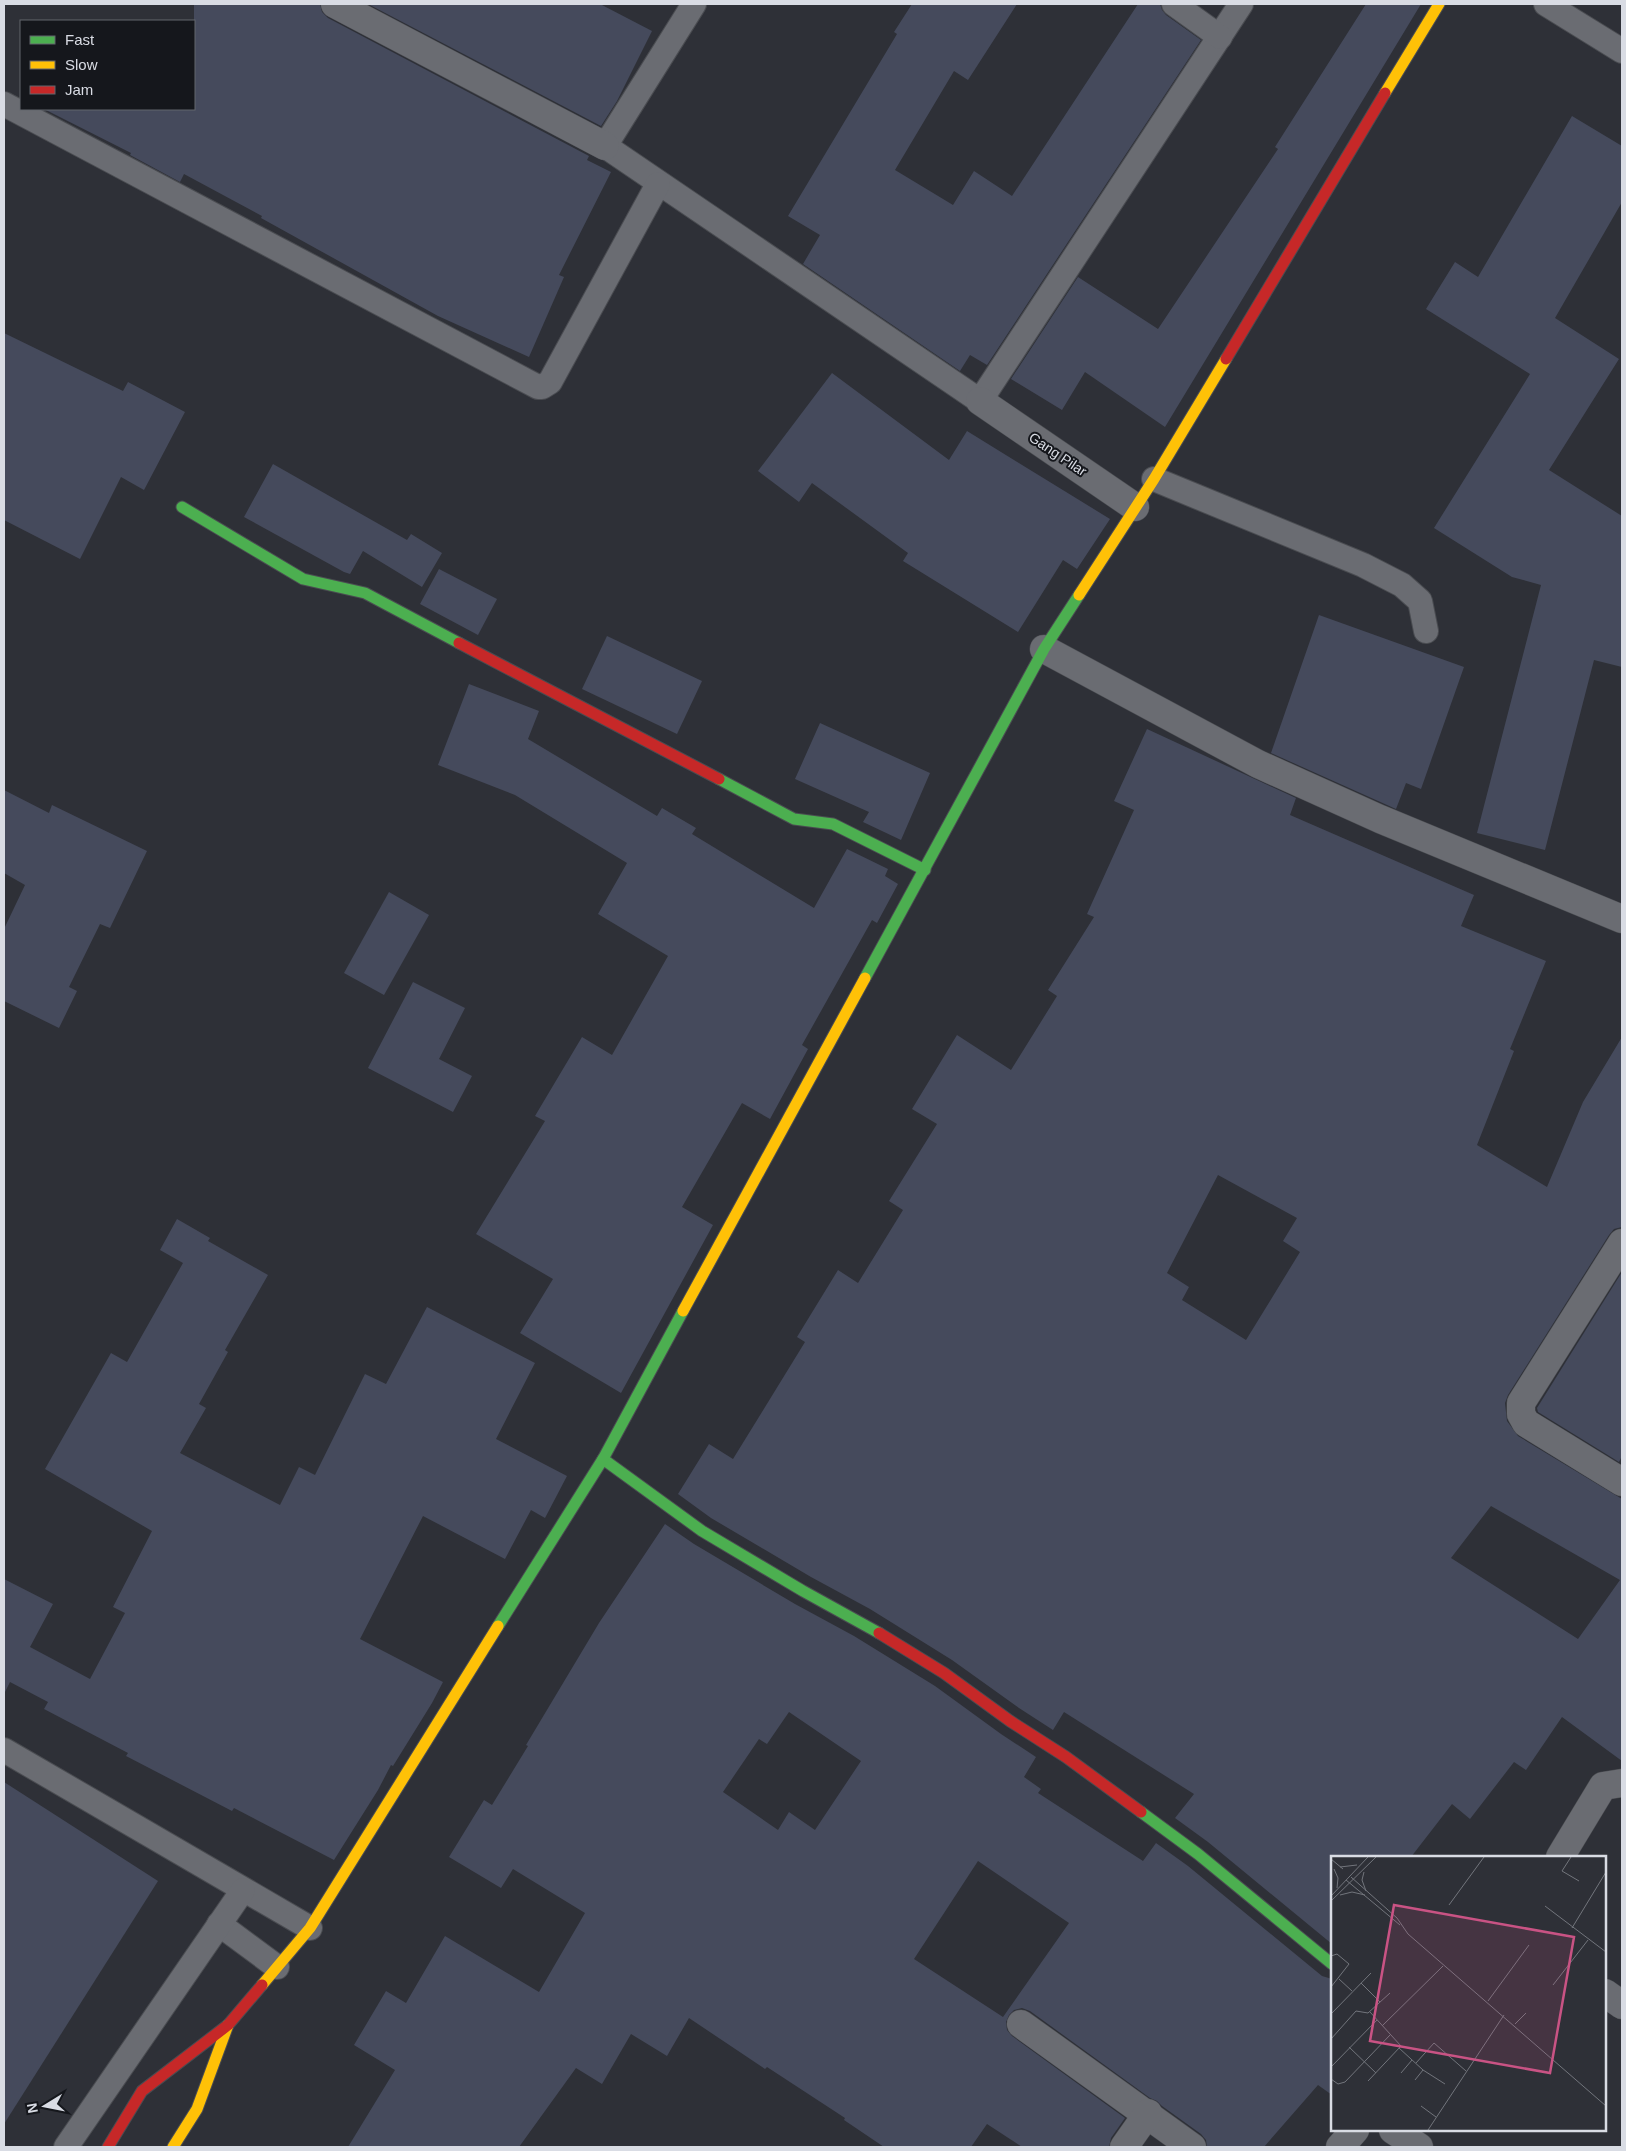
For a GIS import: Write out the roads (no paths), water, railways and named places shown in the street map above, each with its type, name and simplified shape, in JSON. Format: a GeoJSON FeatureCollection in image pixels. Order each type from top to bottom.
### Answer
{"type":"FeatureCollection","features":[{"type":"Feature","properties":{"kind":"main road"},"geometry":{"type":"LineString","coordinates":[[108,2147],[142,2091],[228,2024],[310,1928],[603,1460],[1044,650],[1154,479],[1439,4]]}},
{"type":"Feature","properties":{"kind":"main road"},"geometry":{"type":"LineString","coordinates":[[182,507],[302,579],[364,593],[794,819],[833,824],[925,870]]}},
{"type":"Feature","properties":{"kind":"main road"},"geometry":{"type":"LineString","coordinates":[[603,1460],[702,1531],[803,1591],[862,1622],[944,1673],[1010,1721],[1066,1757],[1198,1854],[1331,1963]]}},
{"type":"Feature","properties":{"kind":"main road"},"geometry":{"type":"LineString","coordinates":[[173,2147],[197,2109],[228,2024]]}},
{"type":"Feature","properties":{"kind":"street"},"geometry":{"type":"LineString","coordinates":[[335,4],[604,146]]}},
{"type":"Feature","properties":{"kind":"street","name":"Gang Pilar"},"geometry":{"type":"LineString","coordinates":[[980,401],[1135,507]]}},
{"type":"Feature","properties":{"kind":"street"},"geometry":{"type":"LineString","coordinates":[[1044,650],[1258,764],[1380,819],[1622,919]]}},
{"type":"Feature","properties":{"kind":"street"},"geometry":{"type":"LineString","coordinates":[[1622,1243],[1520,1403],[1521,1414],[1526,1423],[1622,1482]]}},
{"type":"Feature","properties":{"kind":"street"},"geometry":{"type":"LineString","coordinates":[[1561,1856],[1603,1786],[1622,1783]]}},
{"type":"Feature","properties":{"kind":"street"},"geometry":{"type":"LineString","coordinates":[[1606,1994],[1622,2005]]}},
{"type":"Feature","properties":{"kind":"street"},"geometry":{"type":"LineString","coordinates":[[1022,2024],[1148,2113],[1192,2147]]}},
{"type":"Feature","properties":{"kind":"street"},"geometry":{"type":"LineString","coordinates":[[1124,2147],[1148,2113]]}},
{"type":"Feature","properties":{"kind":"street"},"geometry":{"type":"LineString","coordinates":[[1340,2147],[1354,2131]]}},
{"type":"Feature","properties":{"kind":"street"},"geometry":{"type":"LineString","coordinates":[[1395,2131],[1419,2147]]}},
{"type":"Feature","properties":{"kind":"lane"},"geometry":{"type":"LineString","coordinates":[[694,4],[604,146],[980,401],[1241,4]]}},
{"type":"Feature","properties":{"kind":"lane"},"geometry":{"type":"LineString","coordinates":[[1174,4],[1220,37]]}},
{"type":"Feature","properties":{"kind":"lane"},"geometry":{"type":"LineString","coordinates":[[1546,4],[1622,51]]}},
{"type":"Feature","properties":{"kind":"lane"},"geometry":{"type":"LineString","coordinates":[[4,104],[538,387],[542,387],[550,382],[658,184]]}},
{"type":"Feature","properties":{"kind":"lane"},"geometry":{"type":"LineString","coordinates":[[1154,479],[1363,565],[1402,585],[1420,600],[1426,631]]}},
{"type":"Feature","properties":{"kind":"lane"},"geometry":{"type":"LineString","coordinates":[[4,1750],[310,1928]]}},
{"type":"Feature","properties":{"kind":"lane"},"geometry":{"type":"LineString","coordinates":[[66,2147],[243,1890]]}},
{"type":"Feature","properties":{"kind":"lane"},"geometry":{"type":"LineString","coordinates":[[220,1924],[277,1967]]}}]}
